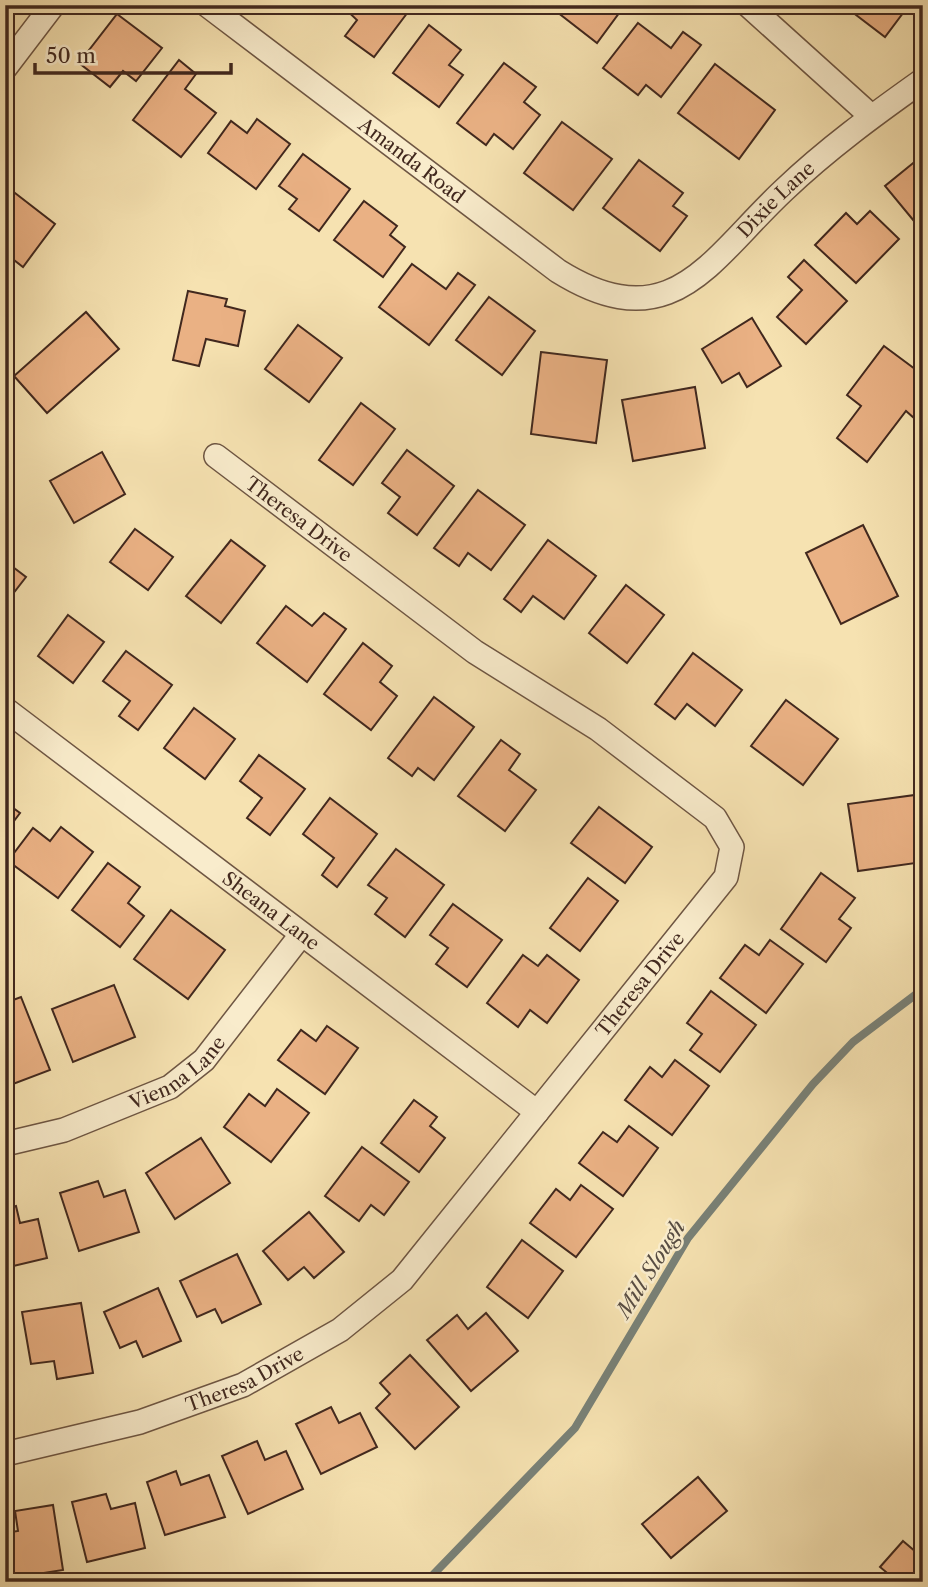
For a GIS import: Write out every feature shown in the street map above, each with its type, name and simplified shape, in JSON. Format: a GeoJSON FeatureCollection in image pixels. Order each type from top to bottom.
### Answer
{"type":"FeatureCollection","features":[{"type":"Feature","properties":{"kind":"street"},"geometry":{"type":"LineString","coordinates":[[5,68],[53,5]]}},
{"type":"Feature","properties":{"kind":"street","name":"Amanda Road"},"geometry":{"type":"LineString","coordinates":[[207,5],[558,271],[588,290],[625,297]]}},
{"type":"Feature","properties":{"kind":"street"},"geometry":{"type":"LineString","coordinates":[[748,5],[871,116]]}},
{"type":"Feature","properties":{"kind":"street","name":"Dixie Lane"},"geometry":{"type":"LineString","coordinates":[[625,297],[664,295],[696,279],[728,250],[784,190],[871,116],[923,80]]}},
{"type":"Feature","properties":{"kind":"street","name":"Theresa Drive"},"geometry":{"type":"LineString","coordinates":[[5,1454],[140,1422],[243,1385],[340,1331],[402,1280],[726,877],[732,847],[715,818],[609,737],[475,652],[216,456]]}},
{"type":"Feature","properties":{"kind":"street","name":"Sheana Lane"},"geometry":{"type":"LineString","coordinates":[[5,709],[537,1112]]}},
{"type":"Feature","properties":{"kind":"street","name":"Vienna Lane"},"geometry":{"type":"LineString","coordinates":[[5,1144],[64,1130],[170,1087],[204,1059],[302,935]]}},
{"type":"Feature","properties":{"kind":"building"},"geometry":{"type":"Polygon","coordinates":[[[341,5],[407,5],[411,8],[374,57],[345,36],[357,20],[341,5]]]}},
{"type":"Feature","properties":{"kind":"building"},"geometry":{"type":"Polygon","coordinates":[[[548,5],[625,5],[597,43],[548,5]]]}},
{"type":"Feature","properties":{"kind":"building"},"geometry":{"type":"Polygon","coordinates":[[[843,5],[909,5],[885,37],[843,5]]]}},
{"type":"Feature","properties":{"kind":"building"},"geometry":{"type":"Polygon","coordinates":[[[117,14],[162,48],[136,81],[123,71],[110,87],[79,63],[117,14]]]}},
{"type":"Feature","properties":{"kind":"building"},"geometry":{"type":"Polygon","coordinates":[[[638,23],[671,48],[683,32],[701,45],[661,97],[646,85],[638,95],[603,68],[638,23]]]}},
{"type":"Feature","properties":{"kind":"building"},"geometry":{"type":"Polygon","coordinates":[[[429,25],[461,50],[449,65],[463,75],[439,107],[393,73],[429,25]]]}},
{"type":"Feature","properties":{"kind":"building"},"geometry":{"type":"Polygon","coordinates":[[[179,60],[196,74],[185,89],[216,113],[181,157],[133,120],[179,60]]]}},
{"type":"Feature","properties":{"kind":"building"},"geometry":{"type":"Polygon","coordinates":[[[504,63],[536,87],[524,102],[540,115],[513,149],[494,134],[486,145],[457,123],[504,63]]]}},
{"type":"Feature","properties":{"kind":"building"},"geometry":{"type":"Polygon","coordinates":[[[715,64],[775,110],[739,159],[678,113],[715,64]]]}},
{"type":"Feature","properties":{"kind":"building"},"geometry":{"type":"Polygon","coordinates":[[[257,119],[290,144],[256,189],[208,153],[231,121],[247,133],[257,119]]]}},
{"type":"Feature","properties":{"kind":"building"},"geometry":{"type":"Polygon","coordinates":[[[562,122],[612,159],[573,210],[524,173],[562,122]]]}},
{"type":"Feature","properties":{"kind":"building"},"geometry":{"type":"Polygon","coordinates":[[[303,154],[350,189],[319,231],[289,209],[297,199],[279,186],[303,154]]]}},
{"type":"Feature","properties":{"kind":"building"},"geometry":{"type":"Polygon","coordinates":[[[923,155],[923,214],[914,221],[885,186],[923,155]]]}},
{"type":"Feature","properties":{"kind":"building"},"geometry":{"type":"Polygon","coordinates":[[[639,160],[683,193],[673,206],[687,216],[660,251],[603,208],[639,160]]]}},
{"type":"Feature","properties":{"kind":"building"},"geometry":{"type":"Polygon","coordinates":[[[15,193],[55,224],[23,267],[5,253],[5,206],[15,193]]]}},
{"type":"Feature","properties":{"kind":"building"},"geometry":{"type":"Polygon","coordinates":[[[364,201],[397,226],[390,235],[405,247],[383,277],[334,240],[364,201]]]}},
{"type":"Feature","properties":{"kind":"building"},"geometry":{"type":"Polygon","coordinates":[[[870,211],[899,239],[856,283],[815,245],[846,213],[857,224],[870,211]]]}},
{"type":"Feature","properties":{"kind":"building"},"geometry":{"type":"Polygon","coordinates":[[[804,260],[847,301],[806,344],[777,317],[802,290],[788,277],[804,260]]]}},
{"type":"Feature","properties":{"kind":"building"},"geometry":{"type":"Polygon","coordinates":[[[412,264],[446,289],[458,273],[475,285],[429,345],[379,307],[412,264]]]}},
{"type":"Feature","properties":{"kind":"building"},"geometry":{"type":"Polygon","coordinates":[[[188,291],[227,299],[225,306],[245,311],[238,346],[206,339],[199,366],[173,360],[188,291]]]}},
{"type":"Feature","properties":{"kind":"building"},"geometry":{"type":"Polygon","coordinates":[[[489,297],[535,331],[502,375],[456,340],[489,297]]]}},
{"type":"Feature","properties":{"kind":"building"},"geometry":{"type":"Polygon","coordinates":[[[86,312],[119,349],[47,413],[14,376],[86,312]]]}},
{"type":"Feature","properties":{"kind":"building"},"geometry":{"type":"Polygon","coordinates":[[[752,318],[781,366],[747,387],[739,373],[722,383],[702,349],[752,318]]]}},
{"type":"Feature","properties":{"kind":"building"},"geometry":{"type":"Polygon","coordinates":[[[298,325],[342,358],[309,402],[265,369],[298,325]]]}},
{"type":"Feature","properties":{"kind":"building"},"geometry":{"type":"Polygon","coordinates":[[[884,346],[923,375],[923,407],[914,418],[906,411],[867,462],[837,438],[861,406],[847,395],[884,346]]]}},
{"type":"Feature","properties":{"kind":"building"},"geometry":{"type":"Polygon","coordinates":[[[541,352],[607,360],[596,443],[531,434],[541,352]]]}},
{"type":"Feature","properties":{"kind":"building"},"geometry":{"type":"Polygon","coordinates":[[[695,387],[705,448],[633,461],[622,400],[695,387]]]}},
{"type":"Feature","properties":{"kind":"building"},"geometry":{"type":"Polygon","coordinates":[[[361,403],[395,429],[353,485],[319,460],[361,403]]]}},
{"type":"Feature","properties":{"kind":"building"},"geometry":{"type":"Polygon","coordinates":[[[407,450],[454,486],[417,535],[388,513],[400,497],[382,483],[407,450]]]}},
{"type":"Feature","properties":{"kind":"building"},"geometry":{"type":"Polygon","coordinates":[[[102,452],[125,494],[74,523],[50,481],[102,452]]]}},
{"type":"Feature","properties":{"kind":"building"},"geometry":{"type":"Polygon","coordinates":[[[478,490],[525,525],[491,570],[468,553],[459,566],[434,548],[478,490]]]}},
{"type":"Feature","properties":{"kind":"building"},"geometry":{"type":"Polygon","coordinates":[[[863,525],[898,596],[841,624],[806,553],[863,525]]]}},
{"type":"Feature","properties":{"kind":"building"},"geometry":{"type":"Polygon","coordinates":[[[135,529],[173,557],[148,590],[110,562],[135,529]]]}},
{"type":"Feature","properties":{"kind":"building"},"geometry":{"type":"Polygon","coordinates":[[[231,540],[265,566],[221,623],[186,596],[231,540]]]}},
{"type":"Feature","properties":{"kind":"building"},"geometry":{"type":"Polygon","coordinates":[[[548,540],[596,576],[564,619],[533,596],[521,612],[504,599],[548,540]]]}},
{"type":"Feature","properties":{"kind":"building"},"geometry":{"type":"Polygon","coordinates":[[[5,561],[26,577],[5,604],[5,561]]]}},
{"type":"Feature","properties":{"kind":"building"},"geometry":{"type":"Polygon","coordinates":[[[626,585],[664,615],[627,663],[589,633],[626,585]]]}},
{"type":"Feature","properties":{"kind":"building"},"geometry":{"type":"Polygon","coordinates":[[[286,606],[312,626],[324,613],[346,629],[307,682],[257,643],[286,606]]]}},
{"type":"Feature","properties":{"kind":"building"},"geometry":{"type":"Polygon","coordinates":[[[68,615],[104,642],[73,683],[38,656],[68,615]]]}},
{"type":"Feature","properties":{"kind":"building"},"geometry":{"type":"Polygon","coordinates":[[[363,643],[392,666],[380,682],[397,696],[371,730],[324,694],[363,643]]]}},
{"type":"Feature","properties":{"kind":"building"},"geometry":{"type":"Polygon","coordinates":[[[126,651],[172,685],[138,730],[119,716],[130,701],[103,681],[126,651]]]}},
{"type":"Feature","properties":{"kind":"building"},"geometry":{"type":"Polygon","coordinates":[[[693,653],[742,690],[715,726],[687,704],[675,719],[655,704],[693,653]]]}},
{"type":"Feature","properties":{"kind":"building"},"geometry":{"type":"Polygon","coordinates":[[[434,697],[474,727],[434,780],[418,768],[412,776],[388,758],[434,697]]]}},
{"type":"Feature","properties":{"kind":"building"},"geometry":{"type":"Polygon","coordinates":[[[786,700],[838,739],[803,785],[751,746],[786,700]]]}},
{"type":"Feature","properties":{"kind":"building"},"geometry":{"type":"Polygon","coordinates":[[[194,708],[235,739],[205,779],[164,748],[194,708]]]}},
{"type":"Feature","properties":{"kind":"building"},"geometry":{"type":"Polygon","coordinates":[[[501,740],[520,754],[509,770],[536,790],[505,831],[458,796],[501,740]]]}},
{"type":"Feature","properties":{"kind":"building"},"geometry":{"type":"Polygon","coordinates":[[[259,755],[305,789],[270,835],[247,818],[262,798],[240,781],[259,755]]]}},
{"type":"Feature","properties":{"kind":"building"},"geometry":{"type":"Polygon","coordinates":[[[915,795],[923,862],[858,871],[848,804],[915,795]]]}},
{"type":"Feature","properties":{"kind":"building"},"geometry":{"type":"Polygon","coordinates":[[[330,798],[377,834],[337,887],[322,875],[334,858],[303,834],[330,798]]]}},
{"type":"Feature","properties":{"kind":"building"},"geometry":{"type":"Polygon","coordinates":[[[5,802],[20,813],[5,833],[5,802]]]}},
{"type":"Feature","properties":{"kind":"building"},"geometry":{"type":"Polygon","coordinates":[[[599,807],[652,847],[625,883],[571,843],[599,807]]]}},
{"type":"Feature","properties":{"kind":"building"},"geometry":{"type":"Polygon","coordinates":[[[61,827],[93,852],[58,898],[8,861],[33,828],[50,841],[61,827]]]}},
{"type":"Feature","properties":{"kind":"building"},"geometry":{"type":"Polygon","coordinates":[[[396,849],[444,885],[405,937],[375,914],[387,898],[368,885],[396,849]]]}},
{"type":"Feature","properties":{"kind":"building"},"geometry":{"type":"Polygon","coordinates":[[[108,863],[140,887],[128,903],[144,916],[120,947],[72,910],[108,863]]]}},
{"type":"Feature","properties":{"kind":"building"},"geometry":{"type":"Polygon","coordinates":[[[821,873],[855,898],[839,919],[851,928],[826,962],[781,929],[821,873]]]}},
{"type":"Feature","properties":{"kind":"building"},"geometry":{"type":"Polygon","coordinates":[[[588,878],[618,901],[580,951],[550,928],[588,878]]]}},
{"type":"Feature","properties":{"kind":"building"},"geometry":{"type":"Polygon","coordinates":[[[453,904],[502,940],[467,987],[436,964],[448,948],[430,935],[453,904]]]}},
{"type":"Feature","properties":{"kind":"building"},"geometry":{"type":"Polygon","coordinates":[[[171,910],[225,950],[188,999],[134,959],[171,910]]]}},
{"type":"Feature","properties":{"kind":"building"},"geometry":{"type":"Polygon","coordinates":[[[770,940],[803,964],[766,1013],[720,978],[745,945],[759,955],[770,940]]]}},
{"type":"Feature","properties":{"kind":"building"},"geometry":{"type":"Polygon","coordinates":[[[523,955],[538,966],[547,955],[579,980],[547,1023],[530,1010],[518,1027],[487,1003],[523,955]]]}},
{"type":"Feature","properties":{"kind":"building"},"geometry":{"type":"Polygon","coordinates":[[[114,985],[135,1037],[73,1062],[52,1009],[114,985]]]}},
{"type":"Feature","properties":{"kind":"building"},"geometry":{"type":"Polygon","coordinates":[[[711,991],[756,1025],[720,1072],[690,1050],[702,1034],[687,1023],[711,991]]]}},
{"type":"Feature","properties":{"kind":"building"},"geometry":{"type":"Polygon","coordinates":[[[21,997],[50,1070],[13,1084],[5,1067],[5,1003],[21,997]]]}},
{"type":"Feature","properties":{"kind":"building"},"geometry":{"type":"Polygon","coordinates":[[[327,1026],[358,1048],[325,1094],[278,1060],[301,1030],[316,1041],[327,1026]]]}},
{"type":"Feature","properties":{"kind":"building"},"geometry":{"type":"Polygon","coordinates":[[[675,1060],[709,1086],[672,1135],[625,1100],[650,1067],[662,1077],[675,1060]]]}},
{"type":"Feature","properties":{"kind":"building"},"geometry":{"type":"Polygon","coordinates":[[[277,1089],[309,1113],[271,1162],[224,1127],[249,1094],[265,1106],[277,1089]]]}},
{"type":"Feature","properties":{"kind":"building"},"geometry":{"type":"Polygon","coordinates":[[[414,1100],[437,1117],[430,1126],[445,1138],[419,1172],[381,1143],[414,1100]]]}},
{"type":"Feature","properties":{"kind":"building"},"geometry":{"type":"Polygon","coordinates":[[[629,1126],[658,1148],[623,1196],[579,1163],[603,1132],[617,1142],[629,1126]]]}},
{"type":"Feature","properties":{"kind":"building"},"geometry":{"type":"Polygon","coordinates":[[[201,1138],[230,1183],[175,1219],[146,1173],[201,1138]]]}},
{"type":"Feature","properties":{"kind":"building"},"geometry":{"type":"Polygon","coordinates":[[[362,1147],[409,1182],[384,1215],[371,1205],[359,1221],[325,1196],[362,1147]]]}},
{"type":"Feature","properties":{"kind":"building"},"geometry":{"type":"Polygon","coordinates":[[[98,1181],[104,1197],[125,1190],[139,1232],[79,1251],[60,1193],[98,1181]]]}},
{"type":"Feature","properties":{"kind":"building"},"geometry":{"type":"Polygon","coordinates":[[[581,1185],[613,1209],[576,1257],[530,1223],[556,1189],[570,1200],[581,1185]]]}},
{"type":"Feature","properties":{"kind":"building"},"geometry":{"type":"Polygon","coordinates":[[[16,1206],[20,1223],[38,1219],[47,1258],[5,1268],[5,1209],[16,1206]]]}},
{"type":"Feature","properties":{"kind":"building"},"geometry":{"type":"Polygon","coordinates":[[[309,1212],[344,1252],[314,1278],[304,1267],[288,1280],[263,1251],[309,1212]]]}},
{"type":"Feature","properties":{"kind":"building"},"geometry":{"type":"Polygon","coordinates":[[[522,1240],[563,1271],[528,1318],[487,1287],[522,1240]]]}},
{"type":"Feature","properties":{"kind":"building"},"geometry":{"type":"Polygon","coordinates":[[[237,1254],[261,1304],[222,1323],[215,1309],[197,1317],[180,1281],[237,1254]]]}},
{"type":"Feature","properties":{"kind":"building"},"geometry":{"type":"Polygon","coordinates":[[[158,1288],[181,1341],[143,1357],[136,1341],[120,1348],[104,1312],[158,1288]]]}},
{"type":"Feature","properties":{"kind":"building"},"geometry":{"type":"Polygon","coordinates":[[[81,1303],[93,1373],[57,1379],[54,1361],[31,1364],[22,1312],[81,1303]]]}},
{"type":"Feature","properties":{"kind":"building"},"geometry":{"type":"Polygon","coordinates":[[[486,1313],[518,1351],[471,1391],[427,1340],[457,1315],[468,1329],[486,1313]]]}},
{"type":"Feature","properties":{"kind":"building"},"geometry":{"type":"Polygon","coordinates":[[[5,1336],[11,1390],[5,1390],[5,1336]]]}},
{"type":"Feature","properties":{"kind":"building"},"geometry":{"type":"Polygon","coordinates":[[[410,1355],[459,1407],[415,1449],[376,1408],[390,1394],[380,1383],[410,1355]]]}},
{"type":"Feature","properties":{"kind":"building"},"geometry":{"type":"Polygon","coordinates":[[[331,1407],[339,1423],[360,1413],[377,1447],[321,1474],[296,1424],[331,1407]]]}},
{"type":"Feature","properties":{"kind":"building"},"geometry":{"type":"Polygon","coordinates":[[[257,1441],[265,1460],[286,1451],[303,1489],[248,1514],[222,1456],[257,1441]]]}},
{"type":"Feature","properties":{"kind":"building"},"geometry":{"type":"Polygon","coordinates":[[[176,1471],[181,1485],[209,1475],[225,1517],[165,1535],[147,1482],[176,1471]]]}},
{"type":"Feature","properties":{"kind":"building"},"geometry":{"type":"Polygon","coordinates":[[[698,1477],[727,1511],[671,1558],[642,1524],[698,1477]]]}},
{"type":"Feature","properties":{"kind":"building"},"geometry":{"type":"Polygon","coordinates":[[[106,1494],[111,1509],[135,1503],[145,1548],[87,1562],[72,1502],[106,1494]]]}},
{"type":"Feature","properties":{"kind":"building"},"geometry":{"type":"Polygon","coordinates":[[[53,1505],[63,1570],[5,1579],[5,1533],[18,1531],[15,1511],[53,1505]]]}},
{"type":"Feature","properties":{"kind":"building"},"geometry":{"type":"Polygon","coordinates":[[[903,1541],[923,1558],[923,1582],[898,1582],[880,1567],[903,1541]]]}},
{"type":"Feature","properties":{"kind":"waterway","name":"Mill Slough"},"geometry":{"type":"LineString","coordinates":[[426,1582],[575,1428],[688,1238],[813,1084],[853,1042],[923,989]]}}]}
